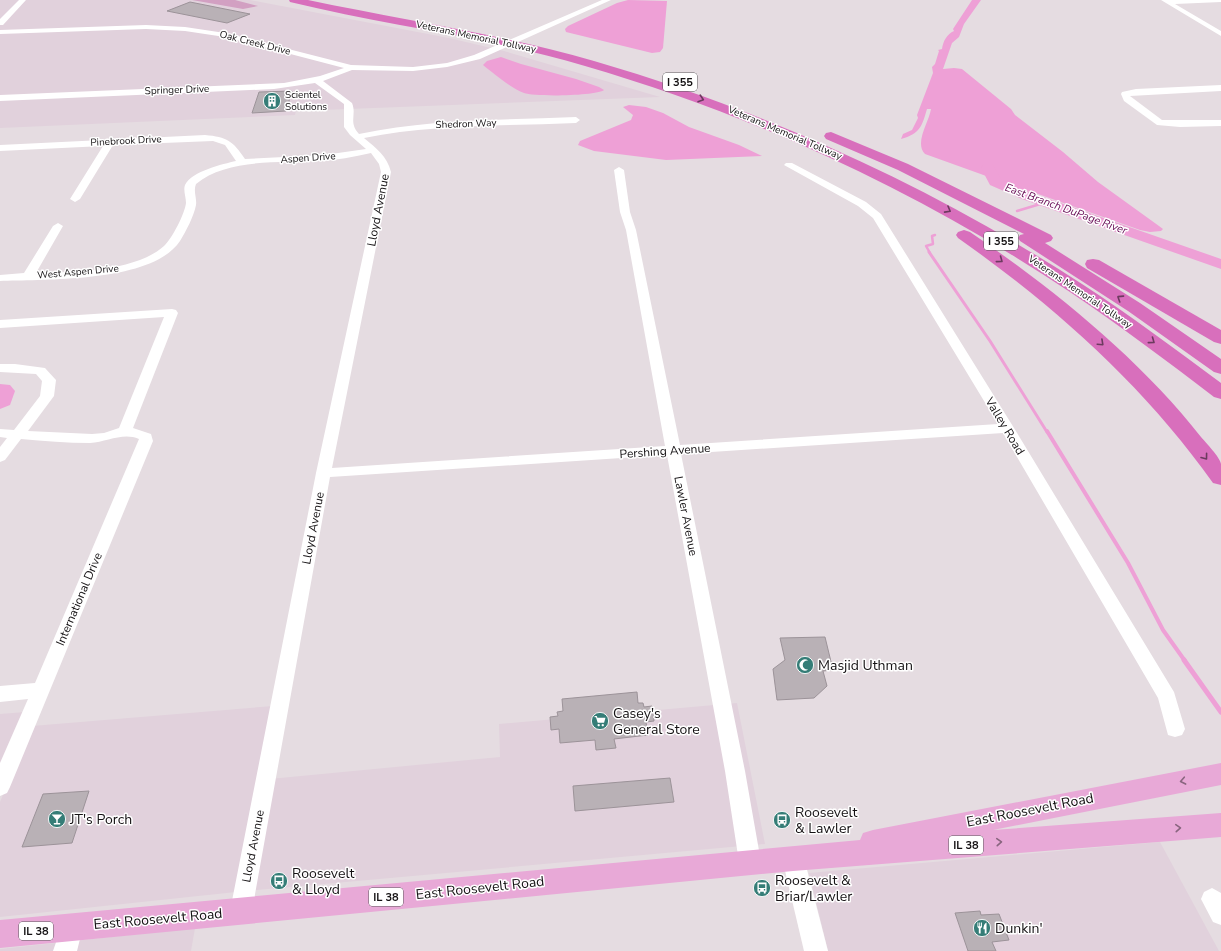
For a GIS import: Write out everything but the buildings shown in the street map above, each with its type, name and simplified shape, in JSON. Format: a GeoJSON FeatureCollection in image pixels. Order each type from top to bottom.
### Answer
{"type":"FeatureCollection","features":[{"type":"Feature","properties":{"kind":"highway","name":"Veterans Memorial Tollway"},"geometry":{"type":"LineString","coordinates":[[294,0],[500,40],[590,55],[680,82],[735,101],[813,132],[898,170],[1022,236],[1128,303],[1221,368]]}},
{"type":"Feature","properties":{"kind":"highway","name":"Veterans Memorial Tollway"},"geometry":{"type":"LineString","coordinates":[[323,0],[500,40]]}},
{"type":"Feature","properties":{"kind":"highway","name":"Veterans Memorial Tollway"},"geometry":{"type":"LineString","coordinates":[[535,45],[663,86],[761,122],[859,164],[1000,240],[1112,312],[1190,368],[1221,393]]}},
{"type":"Feature","properties":{"kind":"highway"},"geometry":{"type":"LineString","coordinates":[[761,122],[908,198],[990,252],[1034,285],[1073,318],[1128,369],[1188,435],[1221,478]]}},
{"type":"Feature","properties":{"kind":"highway"},"geometry":{"type":"LineString","coordinates":[[813,132],[836,137],[969,199],[1120,279],[1221,338]]}},
{"type":"Feature","properties":{"kind":"main road","name":"East Roosevelt Road"},"geometry":{"type":"LineString","coordinates":[[793,858],[957,824],[1221,774]]}},
{"type":"Feature","properties":{"kind":"main road","name":"East Roosevelt Road"},"geometry":{"type":"LineString","coordinates":[[0,934],[68,939],[241,911],[793,858],[1221,825]]}},
{"type":"Feature","properties":{"kind":"street"},"geometry":{"type":"LineString","coordinates":[[0,23],[23,0]]}},
{"type":"Feature","properties":{"kind":"street","name":"Oak Creek Drive"},"geometry":{"type":"LineString","coordinates":[[0,32],[146,27],[185,29],[225,35],[352,67],[394,69],[438,66],[468,60],[500,40],[608,0]]}},
{"type":"Feature","properties":{"kind":"street"},"geometry":{"type":"LineString","coordinates":[[1166,1],[1221,0]]}},
{"type":"Feature","properties":{"kind":"street"},"geometry":{"type":"LineString","coordinates":[[1166,1],[1221,34]]}},
{"type":"Feature","properties":{"kind":"street","name":"Springer Drive"},"geometry":{"type":"LineString","coordinates":[[0,98],[274,86],[316,80],[337,74],[352,67]]}},
{"type":"Feature","properties":{"kind":"street"},"geometry":{"type":"LineString","coordinates":[[316,80],[348,103],[350,107],[348,122],[349,127],[357,137]]}},
{"type":"Feature","properties":{"kind":"street"},"geometry":{"type":"LineString","coordinates":[[1221,88],[1136,92],[1125,94],[1127,99],[1160,123],[1221,123]]}},
{"type":"Feature","properties":{"kind":"street","name":"Shedron Way"},"geometry":{"type":"LineString","coordinates":[[357,137],[396,129],[426,126],[576,120]]}},
{"type":"Feature","properties":{"kind":"street","name":"Lloyd Avenue"},"geometry":{"type":"LineString","coordinates":[[241,911],[323,473],[386,172],[384,161],[357,137]]}},
{"type":"Feature","properties":{"kind":"street","name":"Pinebrook Drive"},"geometry":{"type":"LineString","coordinates":[[0,148],[211,138],[228,143],[234,148],[242,162]]}},
{"type":"Feature","properties":{"kind":"street"},"geometry":{"type":"LineString","coordinates":[[75,199],[110,142]]}},
{"type":"Feature","properties":{"kind":"street","name":"Aspen Drive"},"geometry":{"type":"LineString","coordinates":[[242,162],[331,157],[373,150]]}},
{"type":"Feature","properties":{"kind":"street","name":"West Aspen Drive"},"geometry":{"type":"LineString","coordinates":[[0,278],[113,271],[145,261],[164,252],[171,245],[187,215],[191,204],[189,190],[193,181],[200,176],[223,167],[242,162]]}},
{"type":"Feature","properties":{"kind":"street","name":"Valley Road"},"geometry":{"type":"LineString","coordinates":[[789,165],[862,204],[877,216],[1007,428],[1167,697],[1175,729]]}},
{"type":"Feature","properties":{"kind":"street","name":"Lawler Avenue"},"geometry":{"type":"LineString","coordinates":[[619,170],[625,212],[631,230],[734,764],[750,862]]}},
{"type":"Feature","properties":{"kind":"street"},"geometry":{"type":"LineString","coordinates":[[28,276],[58,226]]}},
{"type":"Feature","properties":{"kind":"street"},"geometry":{"type":"LineString","coordinates":[[0,324],[172,313],[121,432]]}},
{"type":"Feature","properties":{"kind":"street"},"geometry":{"type":"LineString","coordinates":[[0,368],[40,371],[49,380],[47,396],[0,457]]}},
{"type":"Feature","properties":{"kind":"street","name":"International Drive"},"geometry":{"type":"LineString","coordinates":[[0,423],[21,430],[74,438],[106,437],[121,432],[143,435],[146,437],[146,441],[0,787]]}},
{"type":"Feature","properties":{"kind":"street","name":"Pershing Avenue"},"geometry":{"type":"LineString","coordinates":[[323,473],[1007,428]]}},
{"type":"Feature","properties":{"kind":"street","name":"International Drive"},"geometry":{"type":"LineString","coordinates":[[0,433],[21,430]]}},
{"type":"Feature","properties":{"kind":"street"},"geometry":{"type":"LineString","coordinates":[[0,694],[41,690]]}},
{"type":"Feature","properties":{"kind":"street"},"geometry":{"type":"LineString","coordinates":[[793,858],[816,951]]}},
{"type":"Feature","properties":{"kind":"shaded area"},"geometry":{"type":"Polygon","coordinates":[[[0,0],[250,0],[449,38],[504,51],[660,97],[296,111],[295,115],[0,128],[0,0]]]}},
{"type":"Feature","properties":{"kind":"shaded area"},"geometry":{"type":"Polygon","coordinates":[[[192,0],[235,0],[258,6],[243,9],[192,0]]]}},
{"type":"Feature","properties":{"kind":"shaded area"},"geometry":{"type":"Polygon","coordinates":[[[628,0],[667,1],[663,48],[660,52],[652,53],[566,32],[565,29],[568,26],[617,3],[628,0]]]}},
{"type":"Feature","properties":{"kind":"shaded area"},"geometry":{"type":"Polygon","coordinates":[[[972,0],[981,0],[964,24],[959,37],[952,43],[943,69],[962,69],[1011,109],[1015,115],[1063,152],[1098,182],[1163,229],[1161,231],[1150,232],[1140,230],[1022,189],[999,186],[996,181],[989,177],[925,154],[921,144],[923,132],[931,109],[927,109],[922,125],[916,132],[901,139],[903,134],[912,130],[918,118],[917,115],[933,73],[932,67],[935,64],[938,50],[942,49],[946,38],[954,31],[953,29],[972,0]]]}},
{"type":"Feature","properties":{"kind":"shaded area"},"geometry":{"type":"Polygon","coordinates":[[[501,57],[576,79],[604,90],[590,94],[565,95],[540,95],[524,93],[508,84],[483,65],[487,61],[501,57]]]}},
{"type":"Feature","properties":{"kind":"shaded area"},"geometry":{"type":"Polygon","coordinates":[[[629,105],[646,107],[663,113],[689,127],[739,145],[762,156],[666,160],[594,151],[578,145],[580,141],[631,120],[633,115],[623,107],[629,105]]]}},
{"type":"Feature","properties":{"kind":"shaded area"},"geometry":{"type":"Polygon","coordinates":[[[0,384],[10,385],[15,391],[10,405],[0,409],[0,384]]]}},
{"type":"Feature","properties":{"kind":"shaded area"},"geometry":{"type":"Polygon","coordinates":[[[737,703],[765,844],[236,892],[0,917],[0,802],[32,726],[273,706],[259,780],[500,757],[499,724],[737,703]]]}},
{"type":"Feature","properties":{"kind":"shaded area"},"geometry":{"type":"Polygon","coordinates":[[[25,712],[0,769],[0,714],[25,712]]]}},
{"type":"Feature","properties":{"kind":"shaded area"},"geometry":{"type":"Polygon","coordinates":[[[1160,842],[1219,951],[828,951],[809,873],[1160,842]]]}},
{"type":"Feature","properties":{"kind":"shaded area"},"geometry":{"type":"Polygon","coordinates":[[[195,928],[191,951],[0,951],[0,949],[195,928]]]}},
{"type":"Feature","properties":{"kind":"waterway","name":"East Branch DuPage River"},"geometry":{"type":"LineString","coordinates":[[988,168],[995,182],[1027,196],[1221,264]]}},
{"type":"Feature","properties":{"kind":"waterway"},"geometry":{"type":"LineString","coordinates":[[1017,211],[1047,202]]}},
{"type":"Feature","properties":{"kind":"waterway"},"geometry":{"type":"LineString","coordinates":[[930,253],[926,246],[933,244],[932,236],[935,235]]}},
{"type":"Feature","properties":{"kind":"waterway"},"geometry":{"type":"LineString","coordinates":[[929,252],[990,341],[1047,432]]}},
{"type":"Feature","properties":{"kind":"waterway"},"geometry":{"type":"LineString","coordinates":[[1047,431],[1128,563],[1163,630],[1185,661]]}},
{"type":"Feature","properties":{"kind":"waterway"},"geometry":{"type":"LineString","coordinates":[[1184,660],[1221,712]]}},
{"type":"Feature","properties":{"kind":"place","name":"Scientel Solutions"},"geometry":{"type":"Point","coordinates":[272,101]}},
{"type":"Feature","properties":{"kind":"place","name":"Masjid Uthman"},"geometry":{"type":"Point","coordinates":[805,665]}},
{"type":"Feature","properties":{"kind":"place","name":"Casey's General Store"},"geometry":{"type":"Point","coordinates":[600,721]}},
{"type":"Feature","properties":{"kind":"place","name":"JT's Porch"},"geometry":{"type":"Point","coordinates":[57,819]}},
{"type":"Feature","properties":{"kind":"place","name":"Roosevelt & Lawler"},"geometry":{"type":"Point","coordinates":[782,820]}},
{"type":"Feature","properties":{"kind":"place","name":"Roosevelt & Lloyd"},"geometry":{"type":"Point","coordinates":[279,881]}},
{"type":"Feature","properties":{"kind":"place","name":"Roosevelt & Briar/Lawler"},"geometry":{"type":"Point","coordinates":[762,888]}},
{"type":"Feature","properties":{"kind":"place","name":"Dunkin'"},"geometry":{"type":"Point","coordinates":[982,928]}}]}
